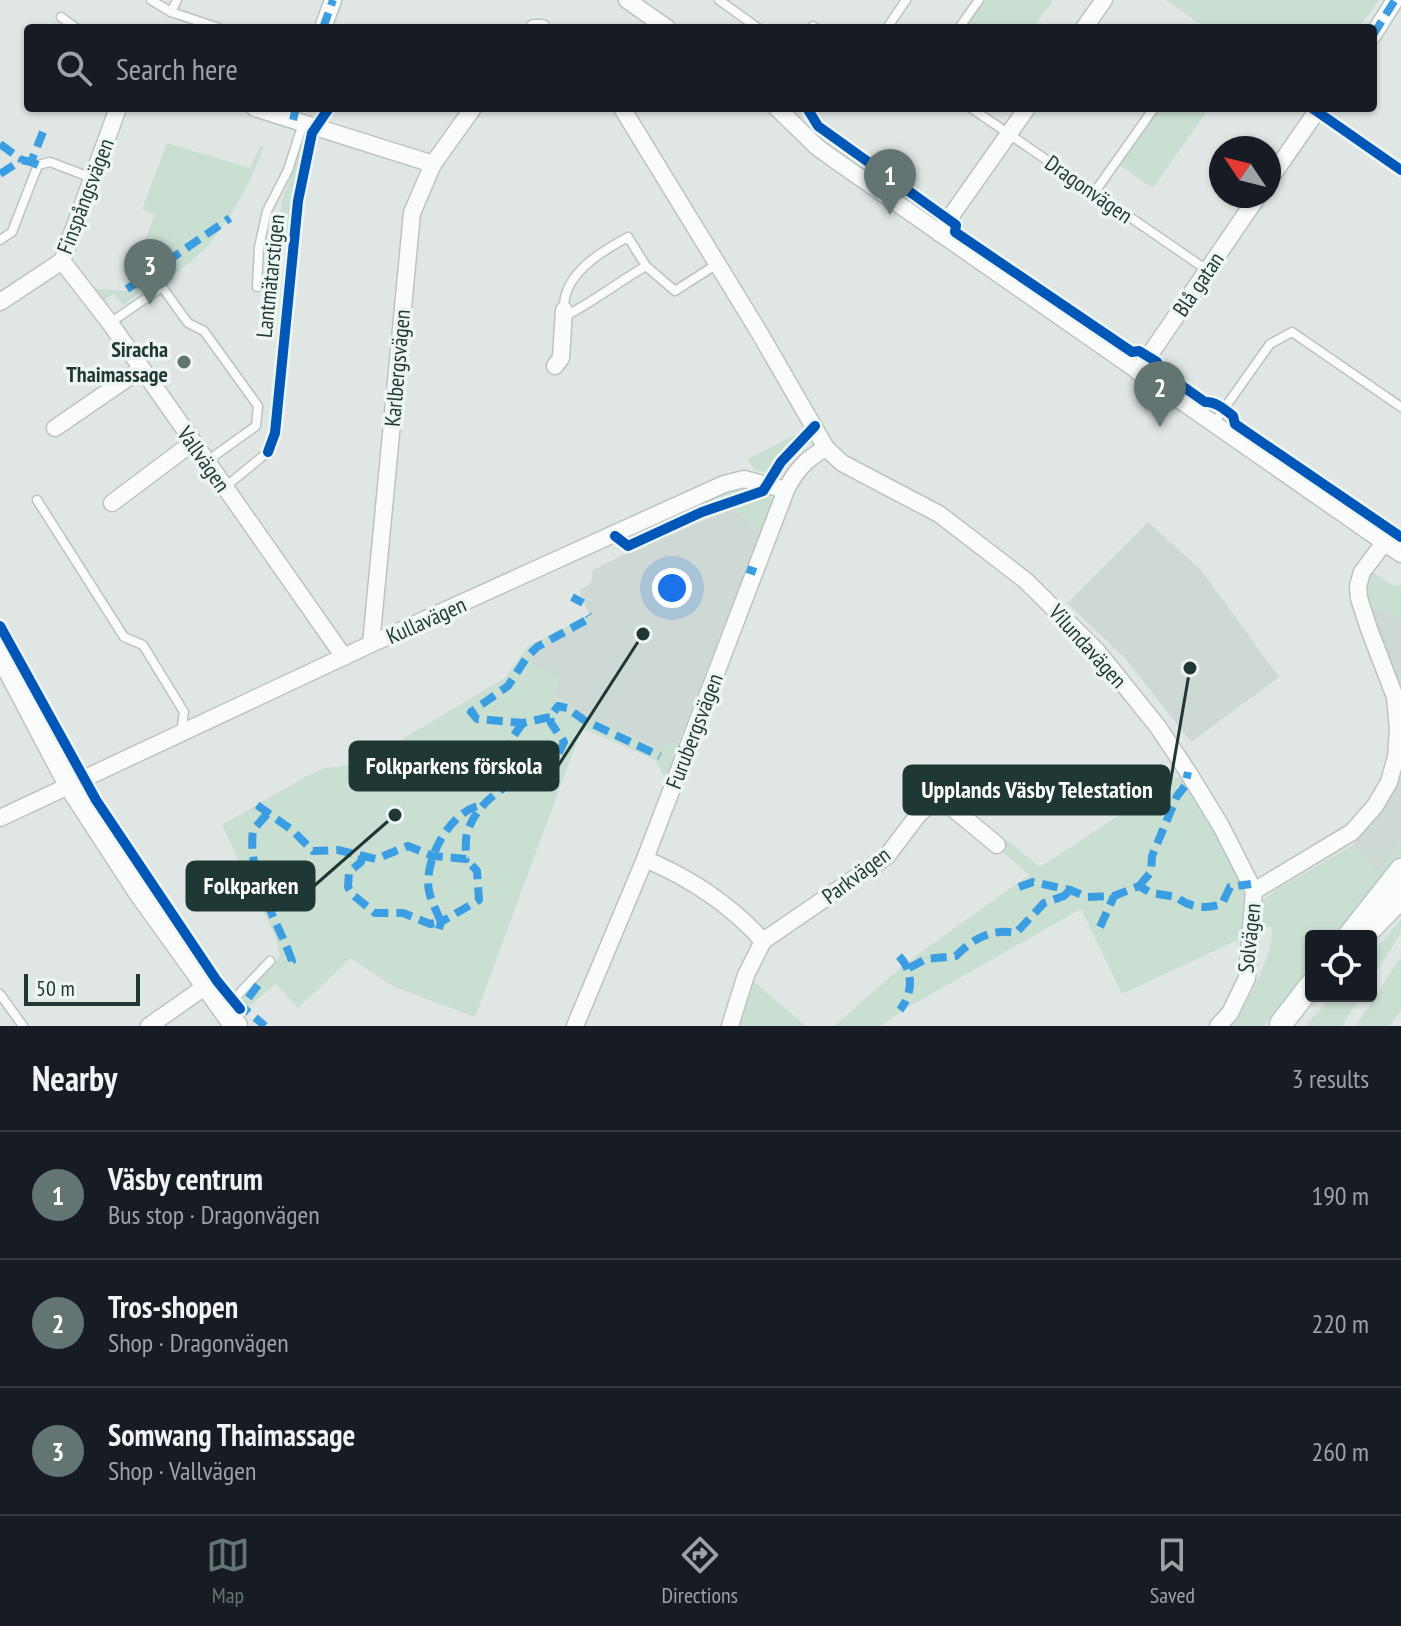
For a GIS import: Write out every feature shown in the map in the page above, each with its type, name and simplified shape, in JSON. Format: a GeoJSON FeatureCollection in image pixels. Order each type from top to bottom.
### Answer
{"type":"FeatureCollection","features":[{"type":"Feature","properties":{"kind":"street"},"geometry":{"type":"LineString","coordinates":[[324,24],[333,0]]}},
{"type":"Feature","properties":{"kind":"street"},"geometry":{"type":"LineString","coordinates":[[627,0],[661,24]]}},
{"type":"Feature","properties":{"kind":"street"},"geometry":{"type":"LineString","coordinates":[[1087,24],[1104,0]]}},
{"type":"Feature","properties":{"kind":"street"},"geometry":{"type":"LineString","coordinates":[[1377,29],[1395,0]]}},
{"type":"Feature","properties":{"kind":"street","name":"Finspångsvägen"},"geometry":{"type":"LineString","coordinates":[[0,302],[62,261],[117,112]]}},
{"type":"Feature","properties":{"kind":"street"},"geometry":{"type":"LineString","coordinates":[[274,112],[297,117],[433,164]]}},
{"type":"Feature","properties":{"kind":"street","name":"Karlbergsvägen"},"geometry":{"type":"LineString","coordinates":[[371,644],[412,213],[433,164],[470,112]]}},
{"type":"Feature","properties":{"kind":"street","name":"Vilundavägen"},"geometry":{"type":"LineString","coordinates":[[624,112],[826,448],[842,463],[939,514],[1025,580],[1097,651],[1158,727],[1188,772],[1221,826],[1254,891]]}},
{"type":"Feature","properties":{"kind":"street"},"geometry":{"type":"LineString","coordinates":[[781,112],[817,147],[1401,554]]}},
{"type":"Feature","properties":{"kind":"street"},"geometry":{"type":"LineString","coordinates":[[939,233],[1024,112]]}},
{"type":"Feature","properties":{"kind":"street"},"geometry":{"type":"LineString","coordinates":[[1281,163],[1317,112]]}},
{"type":"Feature","properties":{"kind":"street","name":"Blå gatan"},"geometry":{"type":"LineString","coordinates":[[1138,372],[1250,208]]}},
{"type":"Feature","properties":{"kind":"street","name":"Vallvägen"},"geometry":{"type":"LineString","coordinates":[[62,261],[110,323],[344,657]]}},
{"type":"Feature","properties":{"kind":"street"},"geometry":{"type":"LineString","coordinates":[[555,366],[561,358],[564,310]]}},
{"type":"Feature","properties":{"kind":"street"},"geometry":{"type":"LineString","coordinates":[[55,428],[141,369]]}},
{"type":"Feature","properties":{"kind":"street"},"geometry":{"type":"LineString","coordinates":[[112,503],[192,443]]}},
{"type":"Feature","properties":{"kind":"street","name":"Furubergsvägen"},"geometry":{"type":"LineString","coordinates":[[575,1026],[645,859],[786,490],[796,471],[810,457],[826,448]]}},
{"type":"Feature","properties":{"kind":"street","name":"Kullavägen"},"geometry":{"type":"LineString","coordinates":[[0,818],[371,644],[724,484],[744,479],[786,490]]}},
{"type":"Feature","properties":{"kind":"street"},"geometry":{"type":"LineString","coordinates":[[1254,891],[1352,832],[1375,806],[1389,782],[1396,757],[1398,729],[1395,697],[1369,629],[1358,586],[1362,572],[1384,543]]}},
{"type":"Feature","properties":{"kind":"street"},"geometry":{"type":"LineString","coordinates":[[0,652],[70,785],[206,986],[232,1019]]}},
{"type":"Feature","properties":{"kind":"street","name":"Parkvägen"},"geometry":{"type":"LineString","coordinates":[[730,1026],[746,975],[763,941],[887,856],[918,815],[938,796],[997,845]]}},
{"type":"Feature","properties":{"kind":"street"},"geometry":{"type":"LineString","coordinates":[[645,859],[680,874],[715,897],[763,941]]}},
{"type":"Feature","properties":{"kind":"street"},"geometry":{"type":"LineString","coordinates":[[1354,930],[1401,870]]}},
{"type":"Feature","properties":{"kind":"street","name":"Solvägen"},"geometry":{"type":"LineString","coordinates":[[1218,1026],[1230,1013],[1247,978],[1254,891]]}},
{"type":"Feature","properties":{"kind":"street"},"geometry":{"type":"LineString","coordinates":[[1370,930],[1401,897]]}},
{"type":"Feature","properties":{"kind":"street"},"geometry":{"type":"LineString","coordinates":[[149,1026],[206,986]]}},
{"type":"Feature","properties":{"kind":"street"},"geometry":{"type":"LineString","coordinates":[[1280,1025],[1305,993]]}},
{"type":"Feature","properties":{"kind":"street"},"geometry":{"type":"LineString","coordinates":[[1280,1025],[1305,998]]}},
{"type":"Feature","properties":{"kind":"lane"},"geometry":{"type":"LineString","coordinates":[[151,0],[171,12],[207,24]]}},
{"type":"Feature","properties":{"kind":"lane"},"geometry":{"type":"LineString","coordinates":[[171,12],[177,0]]}},
{"type":"Feature","properties":{"kind":"lane"},"geometry":{"type":"LineString","coordinates":[[719,0],[752,24]]}},
{"type":"Feature","properties":{"kind":"lane"},"geometry":{"type":"LineString","coordinates":[[890,24],[906,0]]}},
{"type":"Feature","properties":{"kind":"lane"},"geometry":{"type":"LineString","coordinates":[[962,24],[979,0]]}},
{"type":"Feature","properties":{"kind":"lane"},"geometry":{"type":"LineString","coordinates":[[61,17],[71,24]]}},
{"type":"Feature","properties":{"kind":"lane","name":"Dragonvägen"},"geometry":{"type":"LineString","coordinates":[[977,112],[1207,270]]}},
{"type":"Feature","properties":{"kind":"lane"},"geometry":{"type":"LineString","coordinates":[[1094,193],[1151,112]]}},
{"type":"Feature","properties":{"kind":"lane"},"geometry":{"type":"LineString","coordinates":[[257,287],[259,247],[267,211],[288,170],[297,117]]}},
{"type":"Feature","properties":{"kind":"lane"},"geometry":{"type":"LineString","coordinates":[[0,240],[12,232],[38,165],[50,162],[92,178]]}},
{"type":"Feature","properties":{"kind":"lane"},"geometry":{"type":"LineString","coordinates":[[646,266],[571,313],[564,310],[563,298],[574,278],[597,256],[628,237],[646,266],[675,291],[717,264]]}},
{"type":"Feature","properties":{"kind":"lane"},"geometry":{"type":"LineString","coordinates":[[110,323],[162,287],[188,323],[204,331],[258,406],[256,426],[206,462]]}},
{"type":"Feature","properties":{"kind":"lane"},"geometry":{"type":"LineString","coordinates":[[1213,424],[1270,344],[1292,332],[1401,407]]}},
{"type":"Feature","properties":{"kind":"lane"},"geometry":{"type":"LineString","coordinates":[[224,487],[268,452]]}},
{"type":"Feature","properties":{"kind":"lane"},"geometry":{"type":"LineString","coordinates":[[37,500],[124,637],[143,645],[184,712],[181,733]]}},
{"type":"Feature","properties":{"kind":"lane"},"geometry":{"type":"LineString","coordinates":[[232,1019],[237,996],[270,961]]}},
{"type":"Feature","properties":{"kind":"lane"},"geometry":{"type":"LineString","coordinates":[[0,994],[23,1026]]}},
{"type":"Feature","properties":{"kind":"shaded area"},"geometry":{"type":"Polygon","coordinates":[[[731,509],[761,530],[679,742],[658,748],[587,717],[555,696],[527,660],[538,648],[592,620],[579,591],[591,583],[593,570],[658,538],[731,509]]]}},
{"type":"Feature","properties":{"kind":"shaded area"},"geometry":{"type":"Polygon","coordinates":[[[1148,522],[1201,570],[1279,677],[1191,742],[1126,659],[1067,603],[1148,522]]]}},
{"type":"Feature","properties":{"kind":"shaded area"},"geometry":{"type":"Polygon","coordinates":[[[1367,605],[1401,618],[1401,695],[1367,605]]]}},
{"type":"Feature","properties":{"kind":"shaded area"},"geometry":{"type":"Polygon","coordinates":[[[1401,767],[1401,842],[1378,872],[1353,845],[1388,800],[1398,782],[1401,767]]]}},
{"type":"Feature","properties":{"kind":"green space"},"geometry":{"type":"Polygon","coordinates":[[[979,0],[1053,0],[1036,24],[962,24],[979,0]]]}},
{"type":"Feature","properties":{"kind":"green space"},"geometry":{"type":"Polygon","coordinates":[[[1166,0],[1379,0],[1362,24],[1200,24],[1166,0]]]}},
{"type":"Feature","properties":{"kind":"green space"},"geometry":{"type":"Polygon","coordinates":[[[1151,112],[1206,112],[1153,188],[1116,163],[1151,112]]]}},
{"type":"Feature","properties":{"kind":"green space"},"geometry":{"type":"Polygon","coordinates":[[[307,132],[292,198],[287,240],[277,239],[282,201],[307,132]]]}},
{"type":"Feature","properties":{"kind":"green space"},"geometry":{"type":"Polygon","coordinates":[[[167,143],[250,168],[260,146],[264,146],[240,200],[223,227],[197,257],[167,280],[163,275],[123,305],[113,294],[104,301],[96,289],[127,291],[155,214],[142,210],[167,143]]]}},
{"type":"Feature","properties":{"kind":"green space"},"geometry":{"type":"Polygon","coordinates":[[[810,427],[768,473],[754,470],[748,459],[810,427]]]}},
{"type":"Feature","properties":{"kind":"green space"},"geometry":{"type":"Polygon","coordinates":[[[737,487],[759,488],[653,529],[651,525],[737,487]]]}},
{"type":"Feature","properties":{"kind":"green space"},"geometry":{"type":"Polygon","coordinates":[[[767,494],[773,500],[761,530],[731,509],[767,494]]]}},
{"type":"Feature","properties":{"kind":"green space"},"geometry":{"type":"Polygon","coordinates":[[[1373,572],[1393,586],[1401,585],[1401,618],[1367,605],[1366,588],[1373,572]]]}},
{"type":"Feature","properties":{"kind":"green space"},"geometry":{"type":"Polygon","coordinates":[[[590,615],[592,620],[538,648],[528,660],[560,680],[555,697],[587,717],[658,748],[679,742],[666,779],[655,760],[582,728],[475,1017],[392,986],[351,958],[298,1008],[276,984],[247,1008],[242,1000],[280,956],[275,936],[222,825],[309,775],[325,768],[360,764],[505,678],[528,646],[590,615]]]}},
{"type":"Feature","properties":{"kind":"green space"},"geometry":{"type":"Polygon","coordinates":[[[1182,774],[1218,829],[1244,886],[1243,893],[1249,899],[1246,936],[1122,994],[1081,909],[880,1026],[834,1026],[906,963],[1029,875],[999,849],[1007,840],[1040,867],[1182,774]]]}},
{"type":"Feature","properties":{"kind":"green space"},"geometry":{"type":"Polygon","coordinates":[[[1401,842],[1401,861],[1347,930],[1305,930],[1305,979],[1264,1026],[1231,1026],[1252,992],[1269,949],[1271,926],[1259,929],[1260,903],[1277,889],[1353,845],[1378,872],[1401,842]]]}},
{"type":"Feature","properties":{"kind":"green space"},"geometry":{"type":"Polygon","coordinates":[[[1401,920],[1401,933],[1377,971],[1377,947],[1401,920]]]}},
{"type":"Feature","properties":{"kind":"green space"},"geometry":{"type":"Polygon","coordinates":[[[1401,957],[1401,1011],[1389,1026],[1356,1026],[1372,1002],[1377,1002],[1377,994],[1401,957]]]}},
{"type":"Feature","properties":{"kind":"green space"},"geometry":{"type":"Polygon","coordinates":[[[751,979],[806,1026],[736,1026],[751,979]]]}},
{"type":"Feature","properties":{"kind":"green space"},"geometry":{"type":"Polygon","coordinates":[[[1327,1002],[1357,1002],[1342,1026],[1305,1026],[1327,1002]]]}},
{"type":"Feature","properties":{"kind":"marked path"},"geometry":{"type":"LineString","coordinates":[[324,24],[333,0]]}},
{"type":"Feature","properties":{"kind":"marked path"},"geometry":{"type":"LineString","coordinates":[[1377,29],[1395,0]]}},
{"type":"Feature","properties":{"kind":"marked path"},"geometry":{"type":"LineString","coordinates":[[293,120],[295,112]]}},
{"type":"Feature","properties":{"kind":"marked path"},"geometry":{"type":"LineString","coordinates":[[38,165],[31,162],[43,132]]}},
{"type":"Feature","properties":{"kind":"marked path"},"geometry":{"type":"LineString","coordinates":[[0,144],[22,160]]}},
{"type":"Feature","properties":{"kind":"marked path"},"geometry":{"type":"LineString","coordinates":[[0,174],[22,160],[31,162]]}},
{"type":"Feature","properties":{"kind":"marked path"},"geometry":{"type":"LineString","coordinates":[[127,289],[230,218]]}},
{"type":"Feature","properties":{"kind":"marked path"},"geometry":{"type":"LineString","coordinates":[[747,569],[756,572]]}},
{"type":"Feature","properties":{"kind":"marked path"},"geometry":{"type":"LineString","coordinates":[[572,597],[583,603]]}},
{"type":"Feature","properties":{"kind":"marked path"},"geometry":{"type":"LineString","coordinates":[[550,717],[523,723],[477,719],[471,712],[508,686],[537,647],[590,618],[588,615]]}},
{"type":"Feature","properties":{"kind":"marked path"},"geometry":{"type":"LineString","coordinates":[[257,805],[292,830],[313,851],[338,850],[376,859],[408,846],[433,856],[466,859],[467,833],[481,808],[502,789],[554,763],[564,742],[551,723],[550,717],[558,706],[660,756]]}},
{"type":"Feature","properties":{"kind":"marked path"},"geometry":{"type":"LineString","coordinates":[[515,780],[507,750],[523,723]]}},
{"type":"Feature","properties":{"kind":"marked path"},"geometry":{"type":"LineString","coordinates":[[677,749],[685,753]]}},
{"type":"Feature","properties":{"kind":"marked path"},"geometry":{"type":"LineString","coordinates":[[1139,886],[1151,872],[1152,856],[1177,796],[1185,786],[1188,772]]}},
{"type":"Feature","properties":{"kind":"marked path"},"geometry":{"type":"LineString","coordinates":[[362,856],[361,862],[349,872],[348,887],[353,895],[375,913],[403,913],[430,924],[441,922],[429,891],[430,866],[450,826],[459,816],[482,805]]}},
{"type":"Feature","properties":{"kind":"marked path"},"geometry":{"type":"LineString","coordinates":[[267,814],[253,830],[254,865],[292,961],[290,963]]}},
{"type":"Feature","properties":{"kind":"marked path"},"geometry":{"type":"LineString","coordinates":[[439,929],[441,922],[479,900],[477,871],[466,859]]}},
{"type":"Feature","properties":{"kind":"marked path"},"geometry":{"type":"LineString","coordinates":[[1019,887],[1033,882],[1087,897],[1114,896],[1139,886],[1151,893],[1210,907],[1222,904],[1230,887],[1251,884]]}},
{"type":"Feature","properties":{"kind":"marked path"},"geometry":{"type":"LineString","coordinates":[[909,968],[926,959],[956,956],[976,940],[991,934],[1016,933],[1044,903],[1064,896],[1070,890]]}},
{"type":"Feature","properties":{"kind":"marked path"},"geometry":{"type":"LineString","coordinates":[[1100,927],[1114,896]]}},
{"type":"Feature","properties":{"kind":"marked path"},"geometry":{"type":"LineString","coordinates":[[899,956],[907,969],[910,983],[900,1010]]}},
{"type":"Feature","properties":{"kind":"marked path"},"geometry":{"type":"LineString","coordinates":[[258,985],[240,1009],[246,1010],[265,1026]]}},
{"type":"Feature","properties":{"kind":"cycle path","name":"Lantmätarstigen"},"geometry":{"type":"LineString","coordinates":[[268,452],[275,433],[298,201],[312,133],[326,112]]}},
{"type":"Feature","properties":{"kind":"cycle path"},"geometry":{"type":"LineString","coordinates":[[809,112],[818,126],[956,225],[955,232],[1132,352],[1139,351],[1157,362],[1161,371],[1205,402],[1224,409],[1233,416],[1235,424],[1401,537]]}},
{"type":"Feature","properties":{"kind":"cycle path"},"geometry":{"type":"LineString","coordinates":[[1318,112],[1401,170]]}},
{"type":"Feature","properties":{"kind":"cycle path"},"geometry":{"type":"LineString","coordinates":[[615,536],[628,546],[702,512],[763,491],[781,462],[815,426]]}},
{"type":"Feature","properties":{"kind":"cycle path"},"geometry":{"type":"LineString","coordinates":[[0,626],[96,800],[217,981],[240,1009]]}},
{"type":"Feature","properties":{"kind":"place","name":"Väsby centrum"},"geometry":{"type":"Point","coordinates":[890,215]}},
{"type":"Feature","properties":{"kind":"place","name":"Somwang Thaimassage"},"geometry":{"type":"Point","coordinates":[150,305]}},
{"type":"Feature","properties":{"kind":"place","name":"Siracha Thaimassage"},"geometry":{"type":"Point","coordinates":[184,362]}},
{"type":"Feature","properties":{"kind":"place","name":"Tros-shopen"},"geometry":{"type":"Point","coordinates":[1160,427]}},
{"type":"Feature","properties":{"kind":"place","name":"Folkparkens förskola"},"geometry":{"type":"Point","coordinates":[643,634]}},
{"type":"Feature","properties":{"kind":"place","name":"Upplands Väsby Telestation"},"geometry":{"type":"Point","coordinates":[1190,668]}},
{"type":"Feature","properties":{"kind":"place","name":"Folkparken"},"geometry":{"type":"Point","coordinates":[395,815]}}]}
